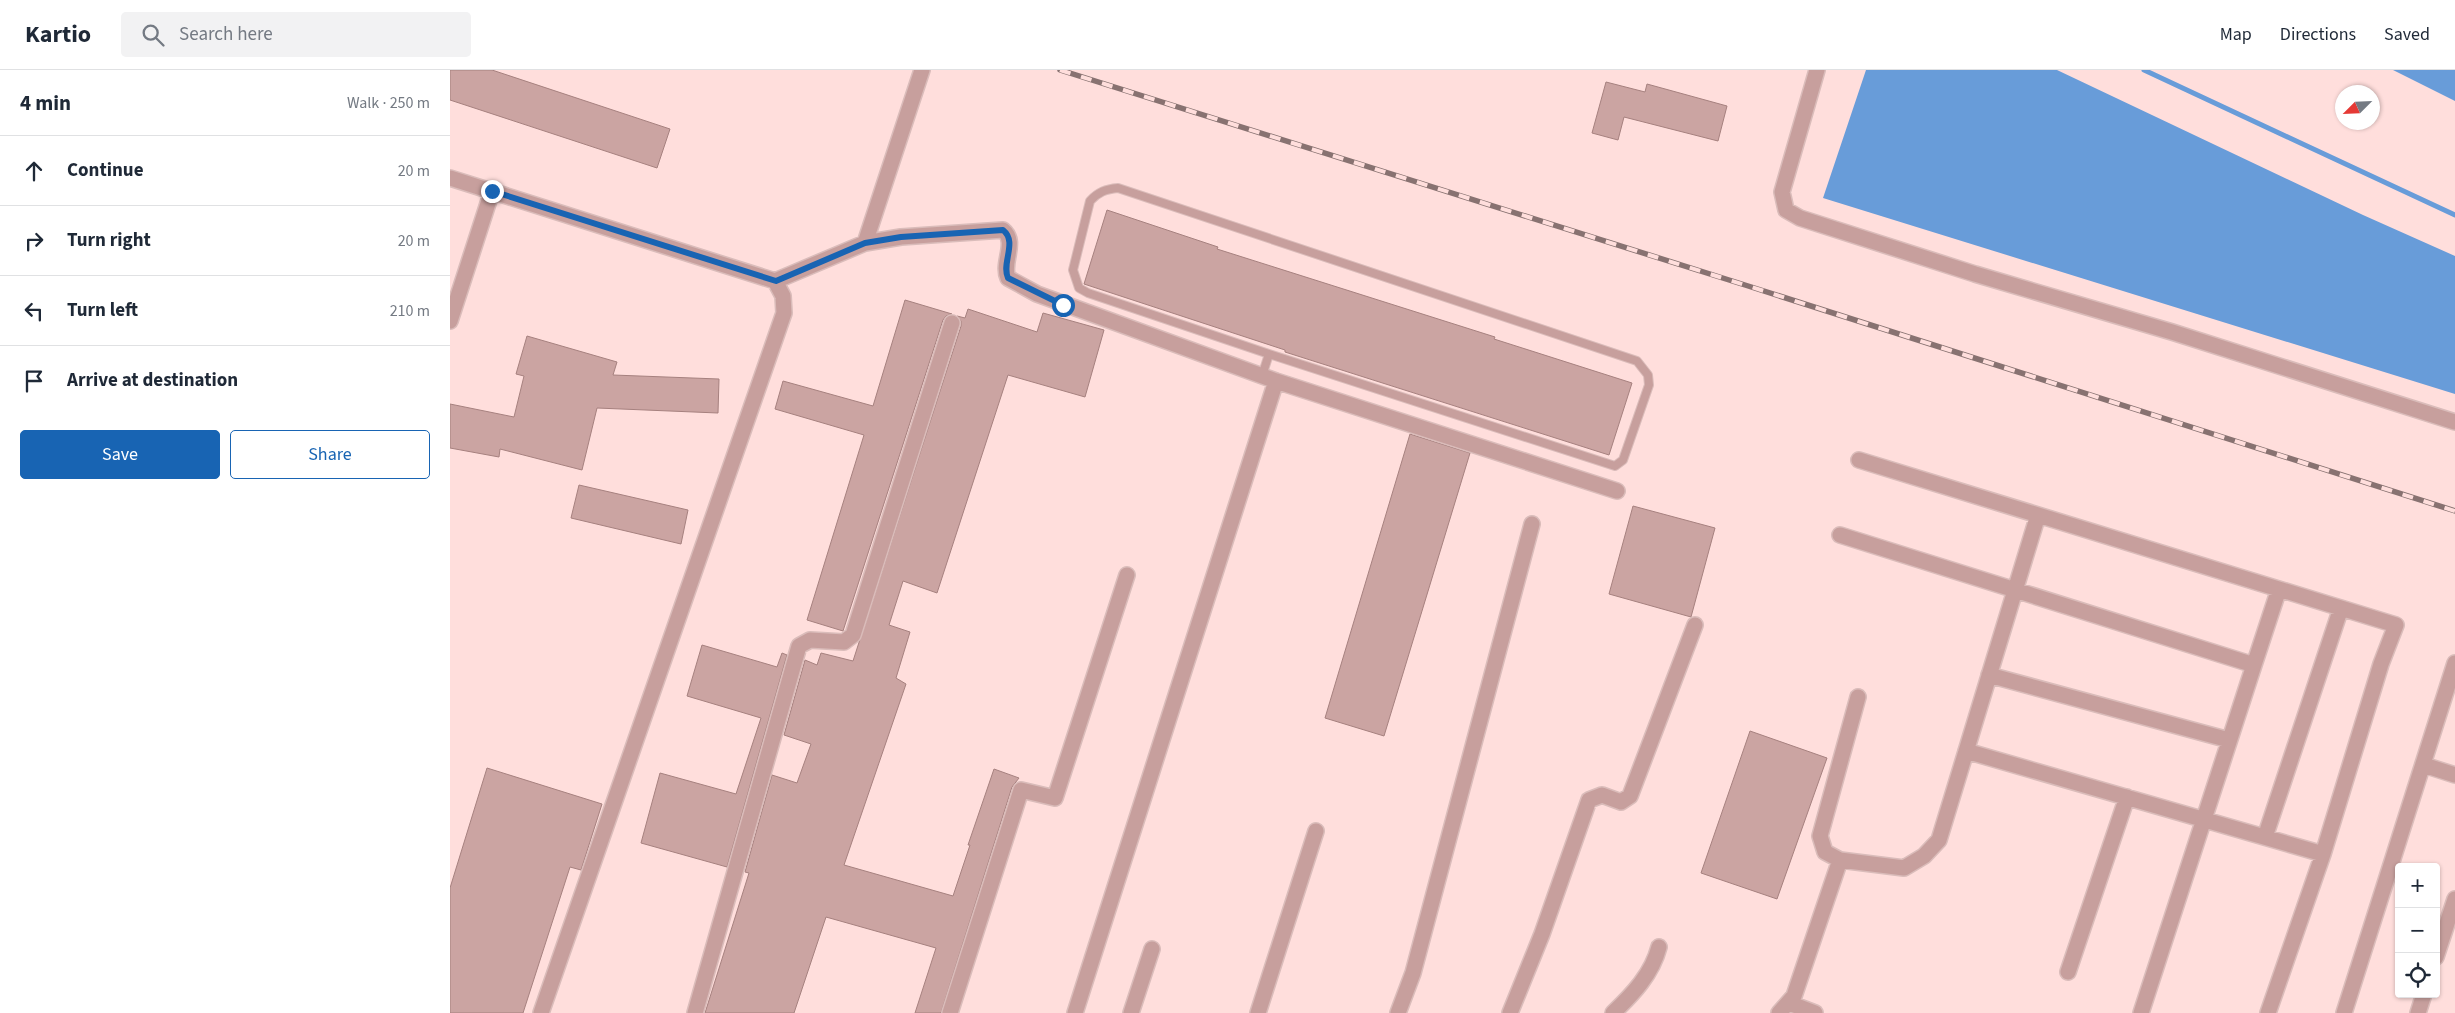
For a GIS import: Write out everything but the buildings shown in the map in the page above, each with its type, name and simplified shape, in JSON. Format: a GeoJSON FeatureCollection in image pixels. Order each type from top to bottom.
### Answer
{"type":"FeatureCollection","features":[{"type":"Feature","properties":{"kind":"street"},"geometry":{"type":"LineString","coordinates":[[865,243],[922,70]]}},
{"type":"Feature","properties":{"kind":"street"},"geometry":{"type":"LineString","coordinates":[[1817,70],[1782,192],[1786,210],[1800,218],[1914,253],[1974,274],[2172,332],[2455,422]]}},
{"type":"Feature","properties":{"kind":"street"},"geometry":{"type":"LineString","coordinates":[[450,178],[776,281],[865,243],[901,237],[1003,230],[1007,233],[1010,242],[1005,269],[1010,281],[1063,305],[1269,379],[1617,491]]}},
{"type":"Feature","properties":{"kind":"street"},"geometry":{"type":"LineString","coordinates":[[450,321],[492,191]]}},
{"type":"Feature","properties":{"kind":"street"},"geometry":{"type":"LineString","coordinates":[[541,1013],[784,313],[783,296],[776,281]]}},
{"type":"Feature","properties":{"kind":"street"},"geometry":{"type":"LineString","coordinates":[[695,1013],[799,646],[810,640],[844,642],[853,636],[952,324]]}},
{"type":"Feature","properties":{"kind":"street"},"geometry":{"type":"LineString","coordinates":[[1075,1013],[1269,379]]}},
{"type":"Feature","properties":{"kind":"street"},"geometry":{"type":"LineString","coordinates":[[1859,460],[2396,625],[2381,664],[2323,854],[2268,1013]]}},
{"type":"Feature","properties":{"kind":"street"},"geometry":{"type":"LineString","coordinates":[[1858,697],[1820,836],[1825,852],[1840,860],[1904,868],[1924,856],[1939,840],[2038,515]]}},
{"type":"Feature","properties":{"kind":"street"},"geometry":{"type":"LineString","coordinates":[[1398,1013],[1412,973],[1532,524]]}},
{"type":"Feature","properties":{"kind":"street"},"geometry":{"type":"LineString","coordinates":[[1840,535],[2254,665]]}},
{"type":"Feature","properties":{"kind":"street"},"geometry":{"type":"LineString","coordinates":[[950,1013],[1022,790],[1055,798],[1127,575]]}},
{"type":"Feature","properties":{"kind":"street"},"geometry":{"type":"LineString","coordinates":[[2141,1013],[2279,589]]}},
{"type":"Feature","properties":{"kind":"street"},"geometry":{"type":"LineString","coordinates":[[2265,837],[2341,608]]}},
{"type":"Feature","properties":{"kind":"street"},"geometry":{"type":"LineString","coordinates":[[1510,1013],[1542,934],[1589,800],[1602,795],[1621,802],[1630,796],[1695,625]]}},
{"type":"Feature","properties":{"kind":"street"},"geometry":{"type":"LineString","coordinates":[[2344,1013],[2455,663]]}},
{"type":"Feature","properties":{"kind":"street"},"geometry":{"type":"LineString","coordinates":[[1989,675],[2229,740]]}},
{"type":"Feature","properties":{"kind":"street"},"geometry":{"type":"LineString","coordinates":[[1966,751],[2323,854]]}},
{"type":"Feature","properties":{"kind":"street"},"geometry":{"type":"LineString","coordinates":[[2424,765],[2455,775]]}},
{"type":"Feature","properties":{"kind":"street"},"geometry":{"type":"LineString","coordinates":[[2068,972],[2126,797]]}},
{"type":"Feature","properties":{"kind":"street"},"geometry":{"type":"LineString","coordinates":[[1258,1013],[1316,831]]}},
{"type":"Feature","properties":{"kind":"street"},"geometry":{"type":"LineString","coordinates":[[1784,1008],[1794,996],[1840,860]]}},
{"type":"Feature","properties":{"kind":"street"},"geometry":{"type":"LineString","coordinates":[[2437,953],[2455,899]]}},
{"type":"Feature","properties":{"kind":"street"},"geometry":{"type":"LineString","coordinates":[[1613,1013],[1634,993],[1655,962],[1659,947]]}},
{"type":"Feature","properties":{"kind":"street"},"geometry":{"type":"LineString","coordinates":[[1131,1013],[1152,949]]}},
{"type":"Feature","properties":{"kind":"street"},"geometry":{"type":"LineString","coordinates":[[2418,1013],[2423,998]]}},
{"type":"Feature","properties":{"kind":"street"},"geometry":{"type":"LineString","coordinates":[[1784,1008],[1815,1013]]}},
{"type":"Feature","properties":{"kind":"lane"},"geometry":{"type":"LineString","coordinates":[[1118,188],[1637,362],[1648,375],[1649,385],[1623,460],[1615,466],[1269,354],[1088,293],[1079,288],[1073,270],[1090,201],[1096,195],[1108,189],[1118,188]]}},
{"type":"Feature","properties":{"kind":"lane"},"geometry":{"type":"LineString","coordinates":[[1269,354],[1269,379]]}},
{"type":"Feature","properties":{"kind":"water"},"geometry":{"type":"Polygon","coordinates":[[[1866,70],[2057,70],[2363,215],[2455,256],[2455,394],[1823,198],[1866,70]]]}},
{"type":"Feature","properties":{"kind":"water"},"geometry":{"type":"Polygon","coordinates":[[[2393,70],[2455,70],[2455,101],[2393,70]]]}},
{"type":"Feature","properties":{"kind":"waterway"},"geometry":{"type":"LineString","coordinates":[[2144,70],[2455,215]]}},
{"type":"Feature","properties":{"kind":"railway"},"geometry":{"type":"LineString","coordinates":[[1060,70],[2455,511]]}},
{"type":"Feature","properties":{"kind":"route"},"geometry":{"type":"LineString","coordinates":[[492,191],[776,281],[865,243],[901,237],[1003,230],[1007,233],[1010,242],[1005,269],[1010,281],[1063,305]]}}]}
